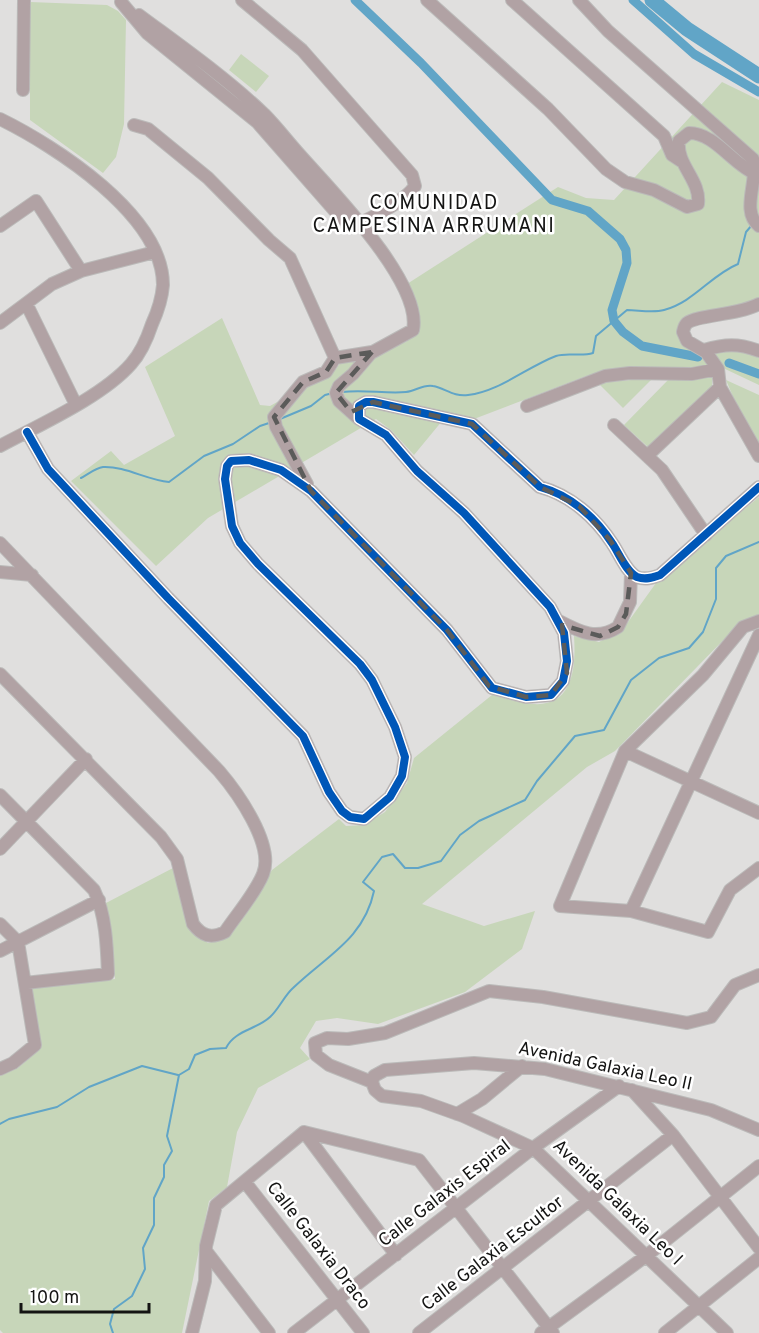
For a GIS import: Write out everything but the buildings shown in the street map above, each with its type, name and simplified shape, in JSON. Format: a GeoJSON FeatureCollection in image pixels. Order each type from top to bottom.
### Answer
{"type":"FeatureCollection","features":[{"type":"Feature","properties":{"kind":"street"},"geometry":{"type":"LineString","coordinates":[[23,90],[24,0]]}},
{"type":"Feature","properties":{"kind":"street"},"geometry":{"type":"LineString","coordinates":[[242,0],[302,50],[412,175],[415,186],[410,194],[362,224]]}},
{"type":"Feature","properties":{"kind":"street"},"geometry":{"type":"LineString","coordinates":[[427,0],[548,109],[606,169],[625,182],[654,190],[687,207],[694,207],[698,204],[698,193],[680,156],[679,141],[689,133],[696,133],[721,148],[746,170],[756,174]]}},
{"type":"Feature","properties":{"kind":"street"},"geometry":{"type":"LineString","coordinates":[[512,0],[664,136],[672,155],[683,162]]}},
{"type":"Feature","properties":{"kind":"street"},"geometry":{"type":"LineString","coordinates":[[579,0],[666,83],[753,159],[756,174],[751,210],[753,219],[759,226]]}},
{"type":"Feature","properties":{"kind":"street"},"geometry":{"type":"LineString","coordinates":[[118,1],[214,70],[265,115],[362,224],[388,262],[415,314],[413,330],[407,335],[372,352],[335,358],[326,372],[303,382],[274,417],[276,427],[310,490]]}},
{"type":"Feature","properties":{"kind":"street"},"geometry":{"type":"LineString","coordinates":[[0,446],[76,405],[116,378],[132,364],[144,346],[156,314],[163,285],[155,252],[140,226],[106,189],[42,141],[3,123]]}},
{"type":"Feature","properties":{"kind":"street"},"geometry":{"type":"LineString","coordinates":[[134,124],[148,129],[208,178],[290,258],[335,358]]}},
{"type":"Feature","properties":{"kind":"street"},"geometry":{"type":"LineString","coordinates":[[0,226],[36,201],[81,271]]}},
{"type":"Feature","properties":{"kind":"street"},"geometry":{"type":"LineString","coordinates":[[0,323],[27,305],[51,284],[81,271],[155,252]]}},
{"type":"Feature","properties":{"kind":"street"},"geometry":{"type":"LineString","coordinates":[[759,304],[738,313],[688,322],[684,326],[684,336],[704,350],[718,369],[720,387],[759,456]]}},
{"type":"Feature","properties":{"kind":"street"},"geometry":{"type":"LineString","coordinates":[[27,305],[76,405]]}},
{"type":"Feature","properties":{"kind":"street"},"geometry":{"type":"LineString","coordinates":[[704,350],[726,344],[741,344],[759,351]]}},
{"type":"Feature","properties":{"kind":"street"},"geometry":{"type":"LineString","coordinates":[[27,432],[48,469],[303,736],[329,792],[342,811],[350,817],[364,819],[390,796],[402,776],[405,757],[395,728],[372,680],[360,664],[258,564],[240,543],[229,513],[225,472],[231,461],[249,460],[281,470],[310,490],[447,630],[492,688],[537,697],[551,695],[559,689],[567,673],[564,633],[559,621],[542,597],[464,513],[417,471],[386,435],[339,401],[336,393],[339,386],[372,352]]}},
{"type":"Feature","properties":{"kind":"street"},"geometry":{"type":"LineString","coordinates":[[527,406],[605,376],[630,373],[692,374],[718,369]]}},
{"type":"Feature","properties":{"kind":"street"},"geometry":{"type":"LineString","coordinates":[[647,456],[720,387]]}},
{"type":"Feature","properties":{"kind":"street"},"geometry":{"type":"LineString","coordinates":[[360,418],[360,406],[366,402],[373,402],[472,424],[540,487],[552,490],[579,506],[610,540],[631,573],[639,578],[650,579],[660,575],[759,487]]}},
{"type":"Feature","properties":{"kind":"street"},"geometry":{"type":"LineString","coordinates":[[614,425],[662,470],[706,535]]}},
{"type":"Feature","properties":{"kind":"street"},"geometry":{"type":"LineString","coordinates":[[0,543],[219,771],[247,808],[265,850],[265,868],[225,932],[216,936],[206,936],[197,930],[193,924],[177,859],[161,837],[0,674]]}},
{"type":"Feature","properties":{"kind":"street"},"geometry":{"type":"LineString","coordinates":[[0,572],[32,575]]}},
{"type":"Feature","properties":{"kind":"street"},"geometry":{"type":"LineString","coordinates":[[559,621],[577,630],[600,636],[618,627],[630,602],[631,573]]}},
{"type":"Feature","properties":{"kind":"street"},"geometry":{"type":"LineString","coordinates":[[759,621],[743,627],[703,675],[625,751],[560,906],[631,911],[708,932],[730,890],[759,868]]}},
{"type":"Feature","properties":{"kind":"street"},"geometry":{"type":"LineString","coordinates":[[631,911],[759,635]]}},
{"type":"Feature","properties":{"kind":"street"},"geometry":{"type":"LineString","coordinates":[[625,751],[692,780],[759,813]]}},
{"type":"Feature","properties":{"kind":"street"},"geometry":{"type":"LineString","coordinates":[[0,849],[86,759]]}},
{"type":"Feature","properties":{"kind":"street"},"geometry":{"type":"LineString","coordinates":[[0,795],[94,890],[99,900],[108,952],[108,974],[25,983]]}},
{"type":"Feature","properties":{"kind":"street"},"geometry":{"type":"LineString","coordinates":[[0,951],[99,900]]}},
{"type":"Feature","properties":{"kind":"street"},"geometry":{"type":"LineString","coordinates":[[0,924],[18,942],[35,1045],[13,1063],[0,1069]]}},
{"type":"Feature","properties":{"kind":"street","name":"Avenida Galaxia Leo I"},"geometry":{"type":"LineString","coordinates":[[727,1333],[533,1148],[457,1114],[421,1101],[382,1096],[375,1090],[372,1082],[329,1065],[316,1055],[315,1043],[327,1038],[348,1039],[385,1033],[489,991],[543,997],[687,1023],[711,1017],[735,985],[758,977]]}},
{"type":"Feature","properties":{"kind":"street","name":"Avenida Galaxia Leo II"},"geometry":{"type":"LineString","coordinates":[[372,1082],[374,1076],[386,1070],[474,1063],[522,1066],[620,1086],[711,1110],[759,1131]]}},
{"type":"Feature","properties":{"kind":"street"},"geometry":{"type":"LineString","coordinates":[[457,1114],[482,1100],[522,1066]]}},
{"type":"Feature","properties":{"kind":"street","name":"Calle Galaxis Espiral"},"geometry":{"type":"LineString","coordinates":[[294,1333],[533,1148],[620,1086]]}},
{"type":"Feature","properties":{"kind":"street"},"geometry":{"type":"LineString","coordinates":[[632,1090],[673,1135],[759,1248]]}},
{"type":"Feature","properties":{"kind":"street"},"geometry":{"type":"LineString","coordinates":[[192,1333],[205,1281],[206,1251],[216,1205],[304,1132]]}},
{"type":"Feature","properties":{"kind":"street"},"geometry":{"type":"LineString","coordinates":[[304,1132],[419,1160],[504,1269],[547,1331],[759,1166]]}},
{"type":"Feature","properties":{"kind":"street"},"geometry":{"type":"LineString","coordinates":[[304,1132],[396,1255]]}},
{"type":"Feature","properties":{"kind":"street","name":"Calle Galaxia Escultor"},"geometry":{"type":"LineString","coordinates":[[419,1333],[590,1202],[673,1135]]}},
{"type":"Feature","properties":{"kind":"street","name":"Calle Galaxia Draco"},"geometry":{"type":"LineString","coordinates":[[245,1182],[363,1333]]}},
{"type":"Feature","properties":{"kind":"street"},"geometry":{"type":"LineString","coordinates":[[206,1251],[269,1333]]}},
{"type":"Feature","properties":{"kind":"street"},"geometry":{"type":"LineString","coordinates":[[665,1333],[759,1258]]}},
{"type":"Feature","properties":{"kind":"highlighted area"},"geometry":{"type":"Polygon","coordinates":[[[372,352],[336,393],[351,412],[373,402],[472,424],[540,487],[579,506],[610,540],[631,573],[626,614],[618,627],[600,636],[562,625],[567,673],[551,695],[526,697],[489,686],[447,630],[311,491],[274,417],[303,382],[326,372],[335,358],[372,352]]]}},
{"type":"Feature","properties":{"kind":"green space"},"geometry":{"type":"Polygon","coordinates":[[[30,2],[107,5],[118,11],[126,20],[124,124],[116,157],[103,173],[30,120],[30,2]]]}},
{"type":"Feature","properties":{"kind":"green space"},"geometry":{"type":"Polygon","coordinates":[[[241,54],[269,76],[256,92],[229,70],[241,54]]]}},
{"type":"Feature","properties":{"kind":"green space"},"geometry":{"type":"Polygon","coordinates":[[[722,82],[759,100],[759,297],[741,308],[687,316],[681,325],[680,340],[712,365],[689,370],[629,368],[586,376],[474,419],[447,415],[414,455],[391,430],[376,419],[208,518],[156,566],[71,481],[111,451],[124,465],[175,436],[145,367],[222,318],[260,405],[270,406],[336,369],[341,362],[406,342],[418,321],[415,300],[407,284],[558,187],[586,198],[614,200],[722,82]]]}},
{"type":"Feature","properties":{"kind":"green space"},"geometry":{"type":"Polygon","coordinates":[[[721,347],[742,350],[759,358],[759,385],[723,368],[712,354],[721,347]]]}},
{"type":"Feature","properties":{"kind":"green space"},"geometry":{"type":"Polygon","coordinates":[[[712,376],[712,390],[648,447],[624,425],[668,380],[712,376]]]}},
{"type":"Feature","properties":{"kind":"green space"},"geometry":{"type":"Polygon","coordinates":[[[653,378],[623,408],[598,383],[653,378]]]}},
{"type":"Feature","properties":{"kind":"green space"},"geometry":{"type":"Polygon","coordinates":[[[726,380],[759,395],[759,445],[742,418],[726,380]]]}},
{"type":"Feature","properties":{"kind":"green space"},"geometry":{"type":"Polygon","coordinates":[[[759,497],[759,616],[738,625],[615,751],[587,767],[422,904],[484,926],[535,911],[522,949],[465,992],[378,1024],[337,1018],[316,1021],[300,1048],[310,1059],[258,1088],[237,1132],[227,1187],[209,1201],[182,1333],[3,1333],[0,1330],[0,1076],[18,1068],[40,1049],[32,988],[115,979],[106,903],[173,868],[191,932],[208,943],[226,937],[272,870],[339,819],[346,826],[364,825],[385,812],[407,783],[414,758],[492,695],[533,704],[547,703],[557,699],[565,691],[573,671],[574,636],[599,642],[623,629],[656,583],[759,497]]]}},
{"type":"Feature","properties":{"kind":"waterway"},"geometry":{"type":"LineString","coordinates":[[355,0],[421,63],[552,200],[588,211],[620,239],[626,250],[627,263],[612,310],[614,321],[623,332],[642,346],[698,357]]}},
{"type":"Feature","properties":{"kind":"waterway"},"geometry":{"type":"LineString","coordinates":[[633,0],[694,54],[759,92]]}},
{"type":"Feature","properties":{"kind":"waterway"},"geometry":{"type":"LineString","coordinates":[[652,0],[687,29],[759,76]]}},
{"type":"Feature","properties":{"kind":"waterway"},"geometry":{"type":"LineString","coordinates":[[342,392],[406,392],[429,386],[458,395],[468,395],[491,389],[556,356],[593,353],[596,336],[627,310],[655,311],[675,306],[738,264],[746,232],[752,225]]}},
{"type":"Feature","properties":{"kind":"waterway"},"geometry":{"type":"LineString","coordinates":[[729,363],[759,374]]}},
{"type":"Feature","properties":{"kind":"waterway"},"geometry":{"type":"LineString","coordinates":[[280,419],[311,406],[325,395],[333,393]]}},
{"type":"Feature","properties":{"kind":"waterway"},"geometry":{"type":"LineString","coordinates":[[81,478],[94,470],[111,467],[169,482],[204,456],[233,444],[260,426],[272,422]]}},
{"type":"Feature","properties":{"kind":"waterway"},"geometry":{"type":"LineString","coordinates":[[113,1333],[110,1324],[114,1309],[132,1296],[145,1269],[143,1248],[154,1225],[154,1198],[164,1177],[164,1165],[172,1151],[167,1136],[179,1075],[189,1069],[195,1055],[210,1049],[226,1048],[235,1037],[264,1021],[273,1014],[293,988],[353,934],[369,908],[374,891],[363,882],[382,857],[393,854],[405,868],[418,868],[441,861],[460,835],[479,821],[525,800],[537,781],[575,736],[604,730],[631,680],[659,658],[689,648],[703,632],[716,599],[716,568],[726,556],[759,542]]}},
{"type":"Feature","properties":{"kind":"waterway"},"geometry":{"type":"LineString","coordinates":[[0,1124],[9,1119],[57,1107],[89,1087],[142,1066],[178,1075]]}},
{"type":"Feature","properties":{"kind":"cycle path"},"geometry":{"type":"LineString","coordinates":[[27,432],[48,469],[168,598],[303,736],[329,792],[342,811],[350,817],[364,819],[390,797],[402,776],[405,757],[395,727],[372,680],[360,664],[258,564],[240,543],[232,526],[225,479],[227,466],[231,461],[249,460],[281,470],[311,491],[447,630],[492,688],[526,697],[551,695],[563,681],[567,661],[564,633],[550,607],[464,513],[417,471],[386,435],[359,419],[359,406],[366,402],[373,402],[472,424],[540,487],[562,495],[590,516],[605,533],[629,571],[640,578],[660,575],[759,487]]}},
{"type":"Feature","properties":{"kind":"district","name":"COMUNIDAD CAMPESINA ARRUMANI"},"geometry":{"type":"Point","coordinates":[434,216]}}]}
